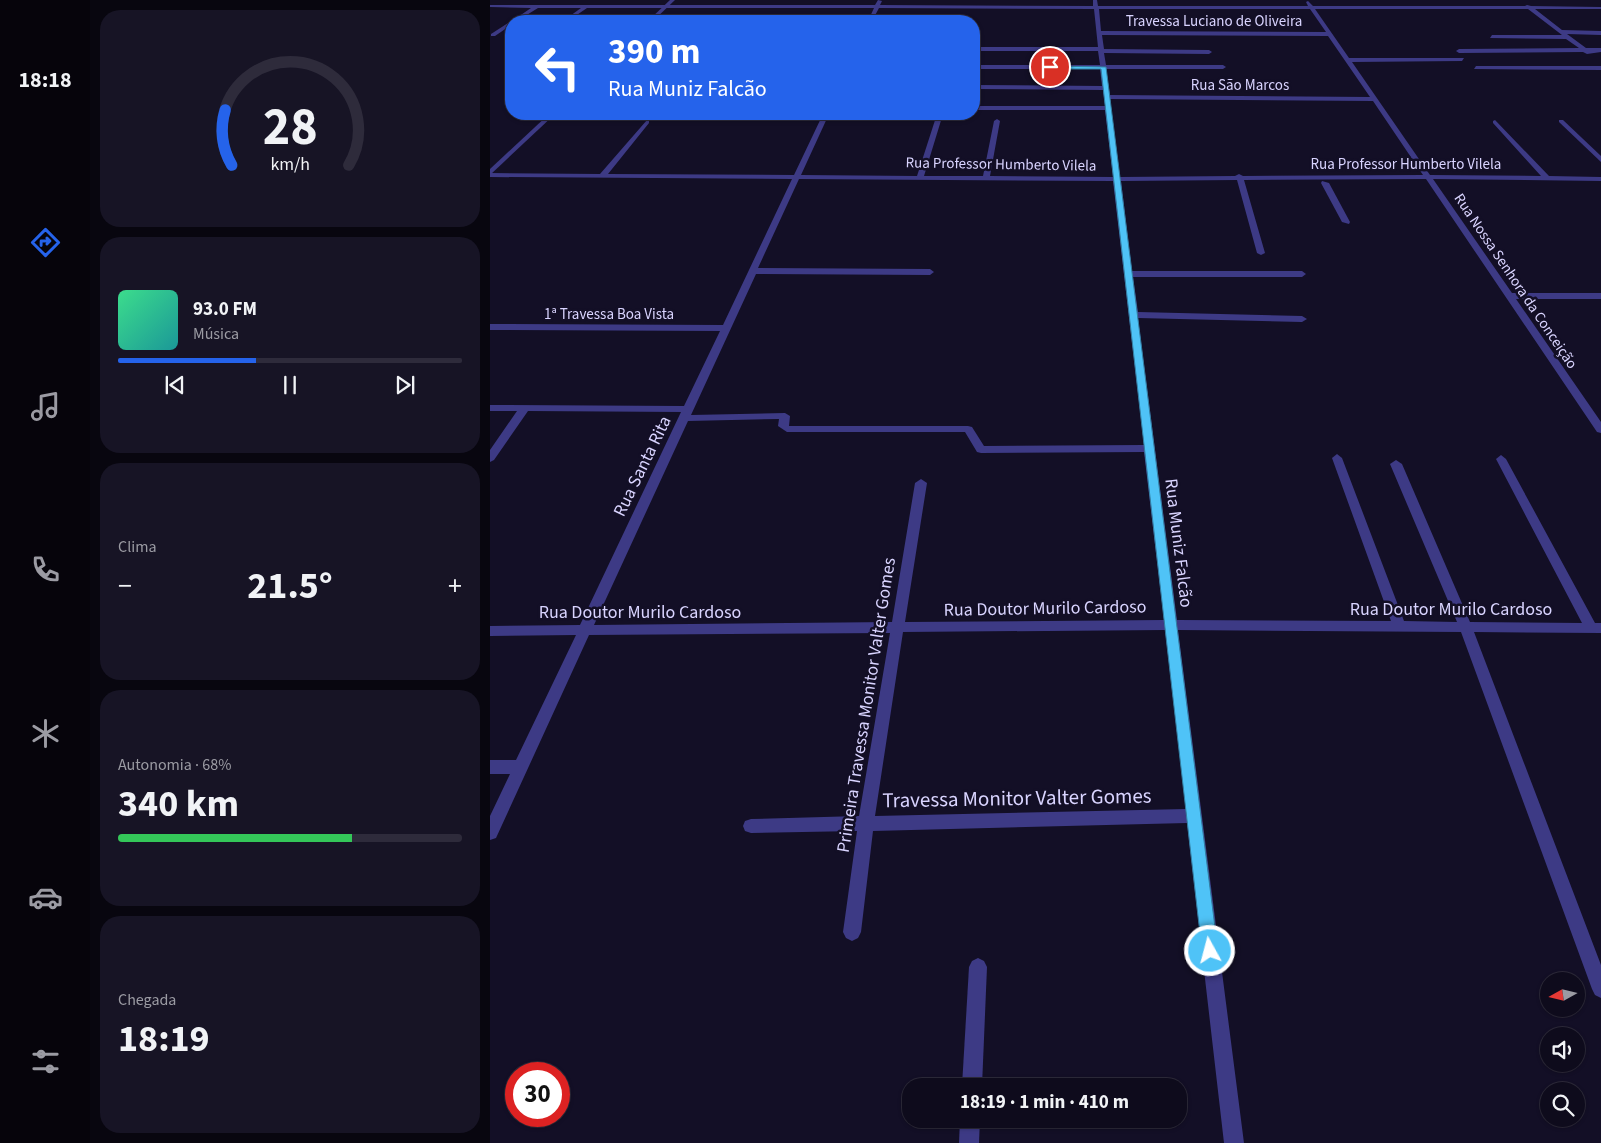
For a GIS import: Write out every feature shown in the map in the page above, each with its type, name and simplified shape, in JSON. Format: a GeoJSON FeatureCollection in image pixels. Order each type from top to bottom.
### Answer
{"type":"FeatureCollection","features":[{"type":"Feature","properties":{"kind":"street"},"geometry":{"type":"LineString","coordinates":[[523,15],[545,0]]}},
{"type":"Feature","properties":{"kind":"street"},"geometry":{"type":"LineString","coordinates":[[656,15],[673,0]]}},
{"type":"Feature","properties":{"kind":"street"},"geometry":{"type":"LineString","coordinates":[[779,6],[783,0]]}},
{"type":"Feature","properties":{"kind":"street"},"geometry":{"type":"LineString","coordinates":[[873,15],[881,0]]}},
{"type":"Feature","properties":{"kind":"street"},"geometry":{"type":"LineString","coordinates":[[1458,0],[1464,6]]}},
{"type":"Feature","properties":{"kind":"street"},"geometry":{"type":"LineString","coordinates":[[1520,0],[1590,55]]}},
{"type":"Feature","properties":{"kind":"street"},"geometry":{"type":"LineString","coordinates":[[490,6],[878,6],[1095,3],[1601,8]]}},
{"type":"Feature","properties":{"kind":"street","name":"Rua Muniz Falcão"},"geometry":{"type":"LineString","coordinates":[[1095,3],[1234,1143]]}},
{"type":"Feature","properties":{"kind":"street","name":"Rua Nossa Senhora da Conceição"},"geometry":{"type":"LineString","coordinates":[[1309,4],[1601,430]]}},
{"type":"Feature","properties":{"kind":"street"},"geometry":{"type":"LineString","coordinates":[[574,15],[585,6]]}},
{"type":"Feature","properties":{"kind":"street"},"geometry":{"type":"LineString","coordinates":[[493,35],[505,27]]}},
{"type":"Feature","properties":{"kind":"street"},"geometry":{"type":"LineString","coordinates":[[1492,37],[1601,32]]}},
{"type":"Feature","properties":{"kind":"street","name":"Travessa Luciano de Oliveira"},"geometry":{"type":"LineString","coordinates":[[1099,33],[1329,34]]}},
{"type":"Feature","properties":{"kind":"street"},"geometry":{"type":"LineString","coordinates":[[980,49],[1209,52]]}},
{"type":"Feature","properties":{"kind":"street"},"geometry":{"type":"LineString","coordinates":[[1459,51],[1601,50]]}},
{"type":"Feature","properties":{"kind":"street"},"geometry":{"type":"LineString","coordinates":[[1347,60],[1462,59]]}},
{"type":"Feature","properties":{"kind":"street"},"geometry":{"type":"LineString","coordinates":[[1596,60],[1601,66]]}},
{"type":"Feature","properties":{"kind":"street"},"geometry":{"type":"LineString","coordinates":[[1476,68],[1601,66]]}},
{"type":"Feature","properties":{"kind":"street"},"geometry":{"type":"LineString","coordinates":[[980,67],[1223,67]]}},
{"type":"Feature","properties":{"kind":"street"},"geometry":{"type":"LineString","coordinates":[[980,87],[1107,98]]}},
{"type":"Feature","properties":{"kind":"street"},"geometry":{"type":"LineString","coordinates":[[980,108],[1107,98]]}},
{"type":"Feature","properties":{"kind":"street","name":"Rua São Marcos"},"geometry":{"type":"LineString","coordinates":[[1107,98],[1373,99]]}},
{"type":"Feature","properties":{"kind":"street"},"geometry":{"type":"LineString","coordinates":[[490,174],[546,120]]}},
{"type":"Feature","properties":{"kind":"street","name":"Rua Santa Rita"},"geometry":{"type":"LineString","coordinates":[[490,833],[823,120]]}},
{"type":"Feature","properties":{"kind":"street"},"geometry":{"type":"LineString","coordinates":[[920,177],[938,120]]}},
{"type":"Feature","properties":{"kind":"street"},"geometry":{"type":"LineString","coordinates":[[986,178],[997,121]]}},
{"type":"Feature","properties":{"kind":"street"},"geometry":{"type":"LineString","coordinates":[[1560,121],[1601,160]]}},
{"type":"Feature","properties":{"kind":"street"},"geometry":{"type":"LineString","coordinates":[[602,176],[647,122]]}},
{"type":"Feature","properties":{"kind":"street"},"geometry":{"type":"LineString","coordinates":[[1495,122],[1548,179]]}},
{"type":"Feature","properties":{"kind":"street","name":"Rua Professor Humberto Vilela"},"geometry":{"type":"LineString","coordinates":[[490,174],[1116,179],[1239,176],[1324,180],[1428,176],[1601,179]]}},
{"type":"Feature","properties":{"kind":"street"},"geometry":{"type":"LineString","coordinates":[[1239,176],[1261,252]]}},
{"type":"Feature","properties":{"kind":"street"},"geometry":{"type":"LineString","coordinates":[[1324,180],[1346,222]]}},
{"type":"Feature","properties":{"kind":"street"},"geometry":{"type":"LineString","coordinates":[[753,271],[930,272]]}},
{"type":"Feature","properties":{"kind":"street"},"geometry":{"type":"LineString","coordinates":[[1128,274],[1302,274]]}},
{"type":"Feature","properties":{"kind":"street"},"geometry":{"type":"LineString","coordinates":[[1509,296],[1601,296]]}},
{"type":"Feature","properties":{"kind":"street"},"geometry":{"type":"LineString","coordinates":[[1133,315],[1302,319]]}},
{"type":"Feature","properties":{"kind":"street","name":"1ª Travessa Boa Vista"},"geometry":{"type":"LineString","coordinates":[[490,327],[727,328]]}},
{"type":"Feature","properties":{"kind":"street"},"geometry":{"type":"LineString","coordinates":[[490,408],[785,416],[783,426],[787,429],[968,429],[981,450],[1149,448]]}},
{"type":"Feature","properties":{"kind":"street"},"geometry":{"type":"LineString","coordinates":[[490,458],[525,408]]}},
{"type":"Feature","properties":{"kind":"street"},"geometry":{"type":"LineString","coordinates":[[1337,458],[1400,628]]}},
{"type":"Feature","properties":{"kind":"street"},"geometry":{"type":"LineString","coordinates":[[1501,459],[1596,628]]}},
{"type":"Feature","properties":{"kind":"street"},"geometry":{"type":"LineString","coordinates":[[1396,464],[1466,628],[1601,988]]}},
{"type":"Feature","properties":{"kind":"street","name":"Primeira Travessa Monitor Valter Gomes"},"geometry":{"type":"LineString","coordinates":[[852,932],[866,822],[896,628],[921,484]]}},
{"type":"Feature","properties":{"kind":"street","name":"Rua Doutor Murilo Cardoso"},"geometry":{"type":"LineString","coordinates":[[490,631],[1172,625],[1596,628]]}},
{"type":"Feature","properties":{"kind":"street"},"geometry":{"type":"LineString","coordinates":[[490,767],[522,767]]}},
{"type":"Feature","properties":{"kind":"street","name":"Travessa Monitor Valter Gomes"},"geometry":{"type":"LineString","coordinates":[[751,826],[1194,816]]}},
{"type":"Feature","properties":{"kind":"street"},"geometry":{"type":"LineString","coordinates":[[972,1078],[978,967]]}},
{"type":"Feature","properties":{"kind":"street"},"geometry":{"type":"LineString","coordinates":[[969,1143],[970,1128]]}},
{"type":"Feature","properties":{"kind":"route"},"geometry":{"type":"LineString","coordinates":[[1050,67],[1103,67],[1210,951]]}}]}
